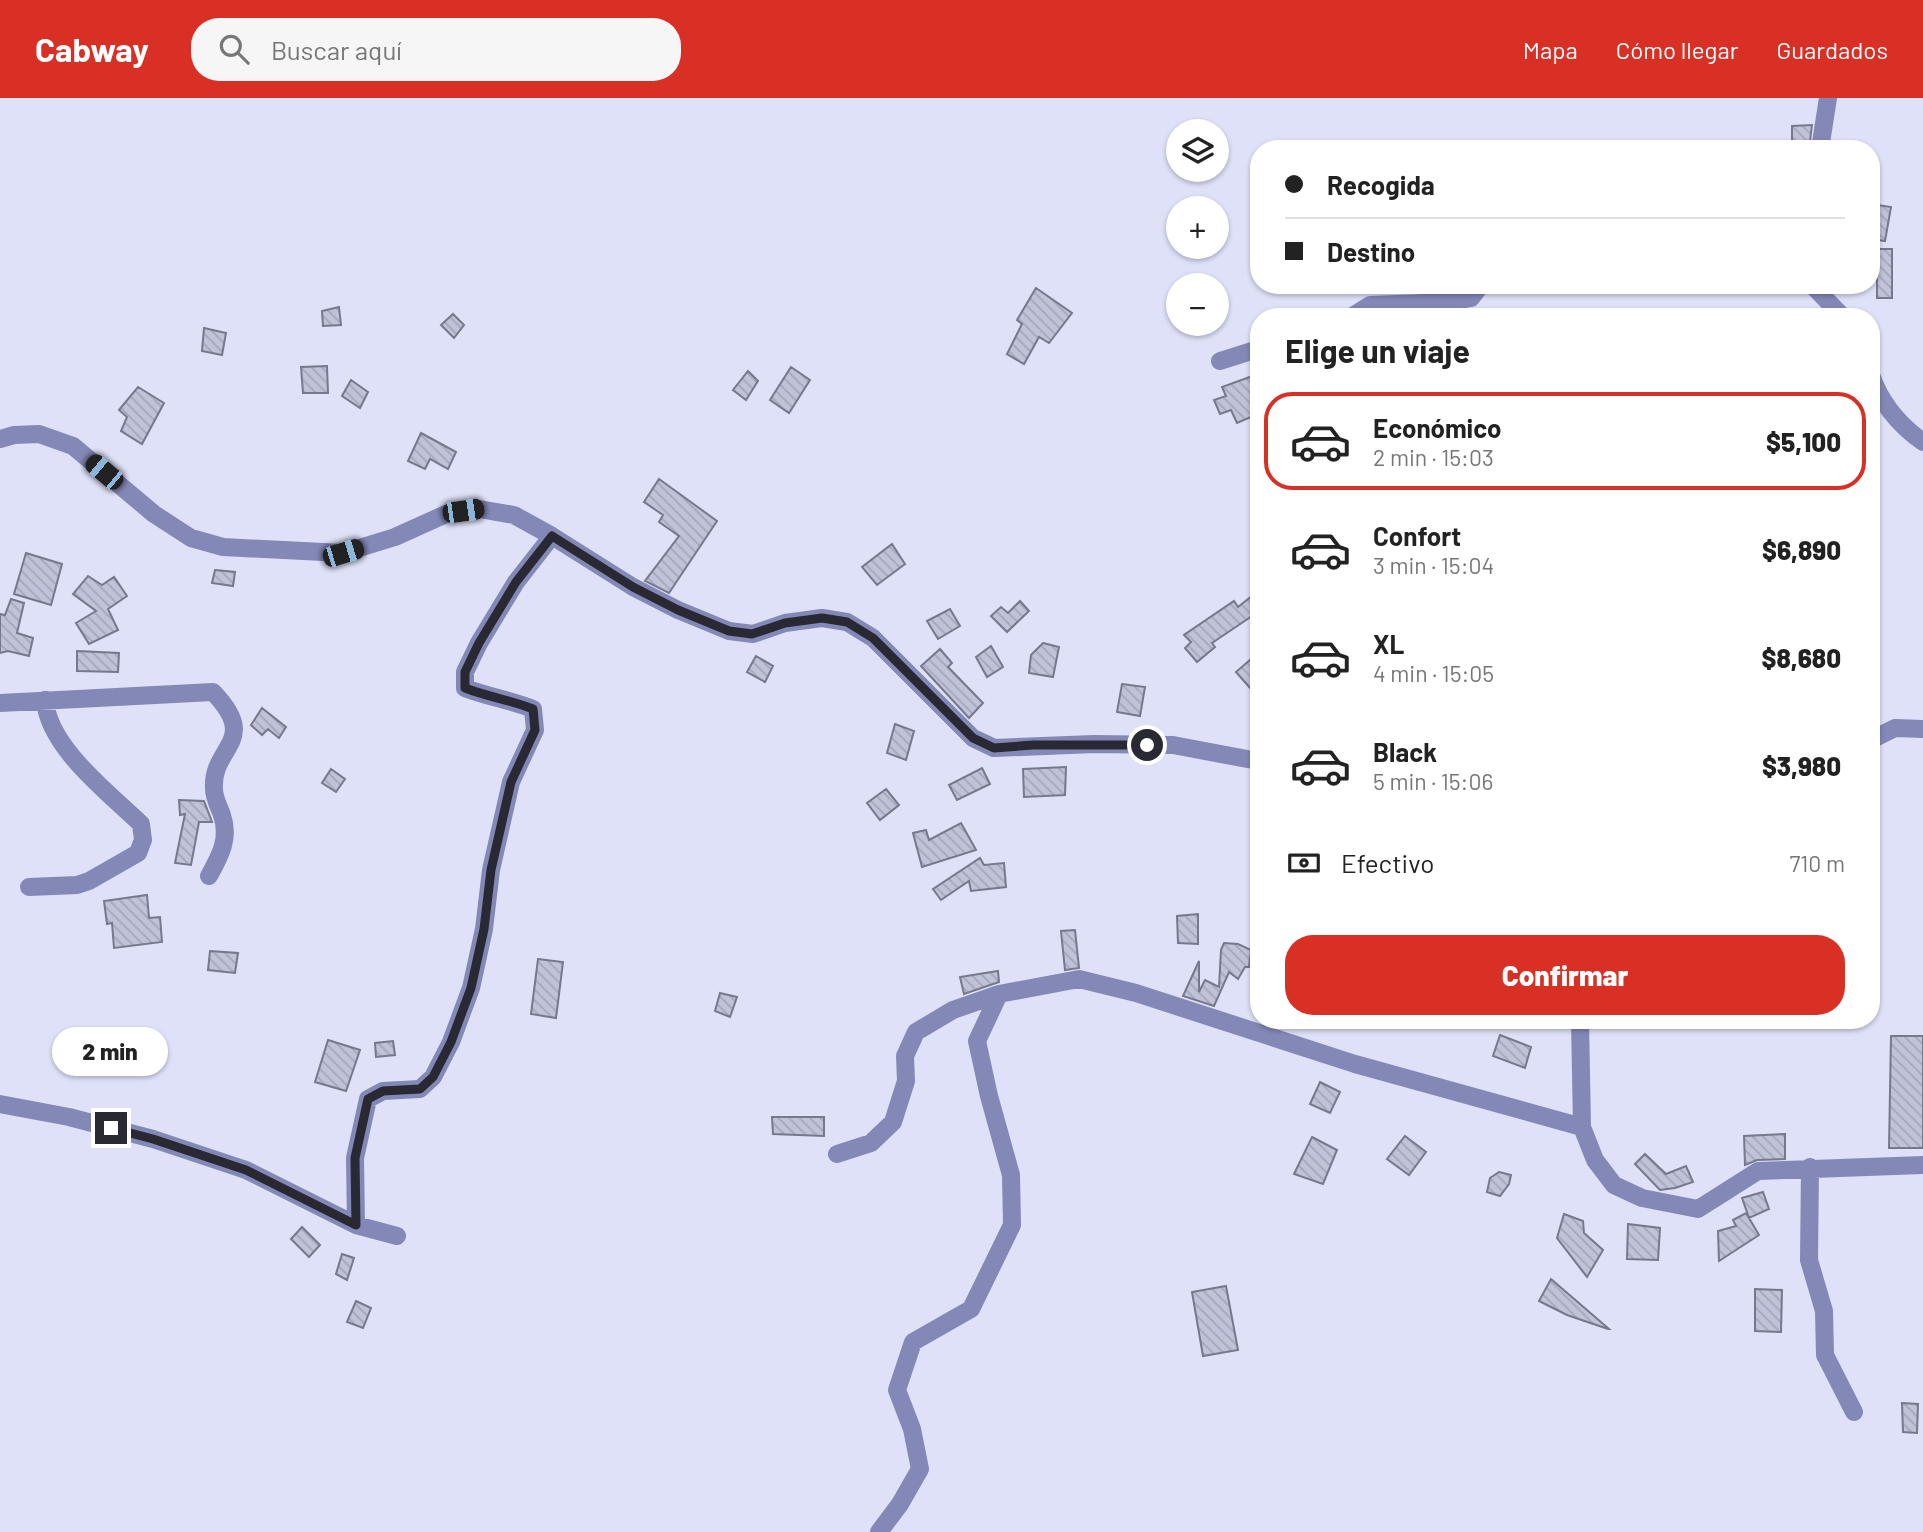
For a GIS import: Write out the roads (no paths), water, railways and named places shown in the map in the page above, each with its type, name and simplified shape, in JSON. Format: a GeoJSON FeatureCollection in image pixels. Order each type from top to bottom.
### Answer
{"type":"FeatureCollection","features":[{"type":"Feature","properties":{"kind":"street"},"geometry":{"type":"LineString","coordinates":[[1821,140],[1828,98]]}},
{"type":"Feature","properties":{"kind":"street"},"geometry":{"type":"LineString","coordinates":[[1365,308],[1370,305],[1450,302],[1471,298],[1474,294]]}},
{"type":"Feature","properties":{"kind":"street"},"geometry":{"type":"LineString","coordinates":[[1821,294],[1834,308]]}},
{"type":"Feature","properties":{"kind":"street"},"geometry":{"type":"LineString","coordinates":[[1220,361],[1250,352]]}},
{"type":"Feature","properties":{"kind":"street"},"geometry":{"type":"LineString","coordinates":[[1880,398],[1903,428],[1923,442]]}},
{"type":"Feature","properties":{"kind":"street"},"geometry":{"type":"LineString","coordinates":[[0,439],[14,435],[39,434],[73,446],[154,514],[191,538],[223,547],[343,553],[395,537],[446,514],[479,509],[514,515],[633,587],[678,610],[729,631],[752,634],[785,623],[822,618],[847,622],[873,638],[973,738],[994,748],[1070,744],[1173,745],[1250,759]]}},
{"type":"Feature","properties":{"kind":"street"},"geometry":{"type":"LineString","coordinates":[[356,1225],[355,1158],[368,1099],[383,1091],[420,1089],[433,1077],[451,1042],[471,988],[484,929],[491,870],[511,782],[535,730],[533,709],[465,688],[465,672],[479,643],[516,582],[552,536]]}},
{"type":"Feature","properties":{"kind":"street"},"geometry":{"type":"LineString","coordinates":[[0,703],[212,692],[223,702],[232,718],[234,732],[230,748],[221,761],[215,778],[214,790],[226,831],[224,849],[209,876]]}},
{"type":"Feature","properties":{"kind":"street"},"geometry":{"type":"LineString","coordinates":[[29,887],[76,885],[89,881],[138,853],[143,840],[141,824],[62,745],[46,713],[45,700]]}},
{"type":"Feature","properties":{"kind":"street"},"geometry":{"type":"LineString","coordinates":[[1880,736],[1895,728],[1923,729]]}},
{"type":"Feature","properties":{"kind":"street"},"geometry":{"type":"LineString","coordinates":[[837,1154],[871,1143],[893,1122],[905,1082],[905,1056],[916,1032],[953,1010],[999,994],[1079,979],[1148,996],[1355,1064],[1582,1127]]}},
{"type":"Feature","properties":{"kind":"street"},"geometry":{"type":"LineString","coordinates":[[879,1532],[900,1504],[920,1469],[912,1429],[897,1390],[913,1342],[971,1308],[1012,1226],[1011,1175],[977,1041],[999,994]]}},
{"type":"Feature","properties":{"kind":"street"},"geometry":{"type":"LineString","coordinates":[[1580,1029],[1582,1127],[1595,1160],[1614,1185],[1642,1198],[1698,1209],[1758,1171],[1810,1167],[1923,1165]]}},
{"type":"Feature","properties":{"kind":"street"},"geometry":{"type":"LineString","coordinates":[[0,1104],[69,1117],[153,1139],[246,1170],[356,1225],[397,1236]]}},
{"type":"Feature","properties":{"kind":"street"},"geometry":{"type":"LineString","coordinates":[[1810,1167],[1809,1260],[1824,1311],[1825,1355],[1854,1412]]}}]}
